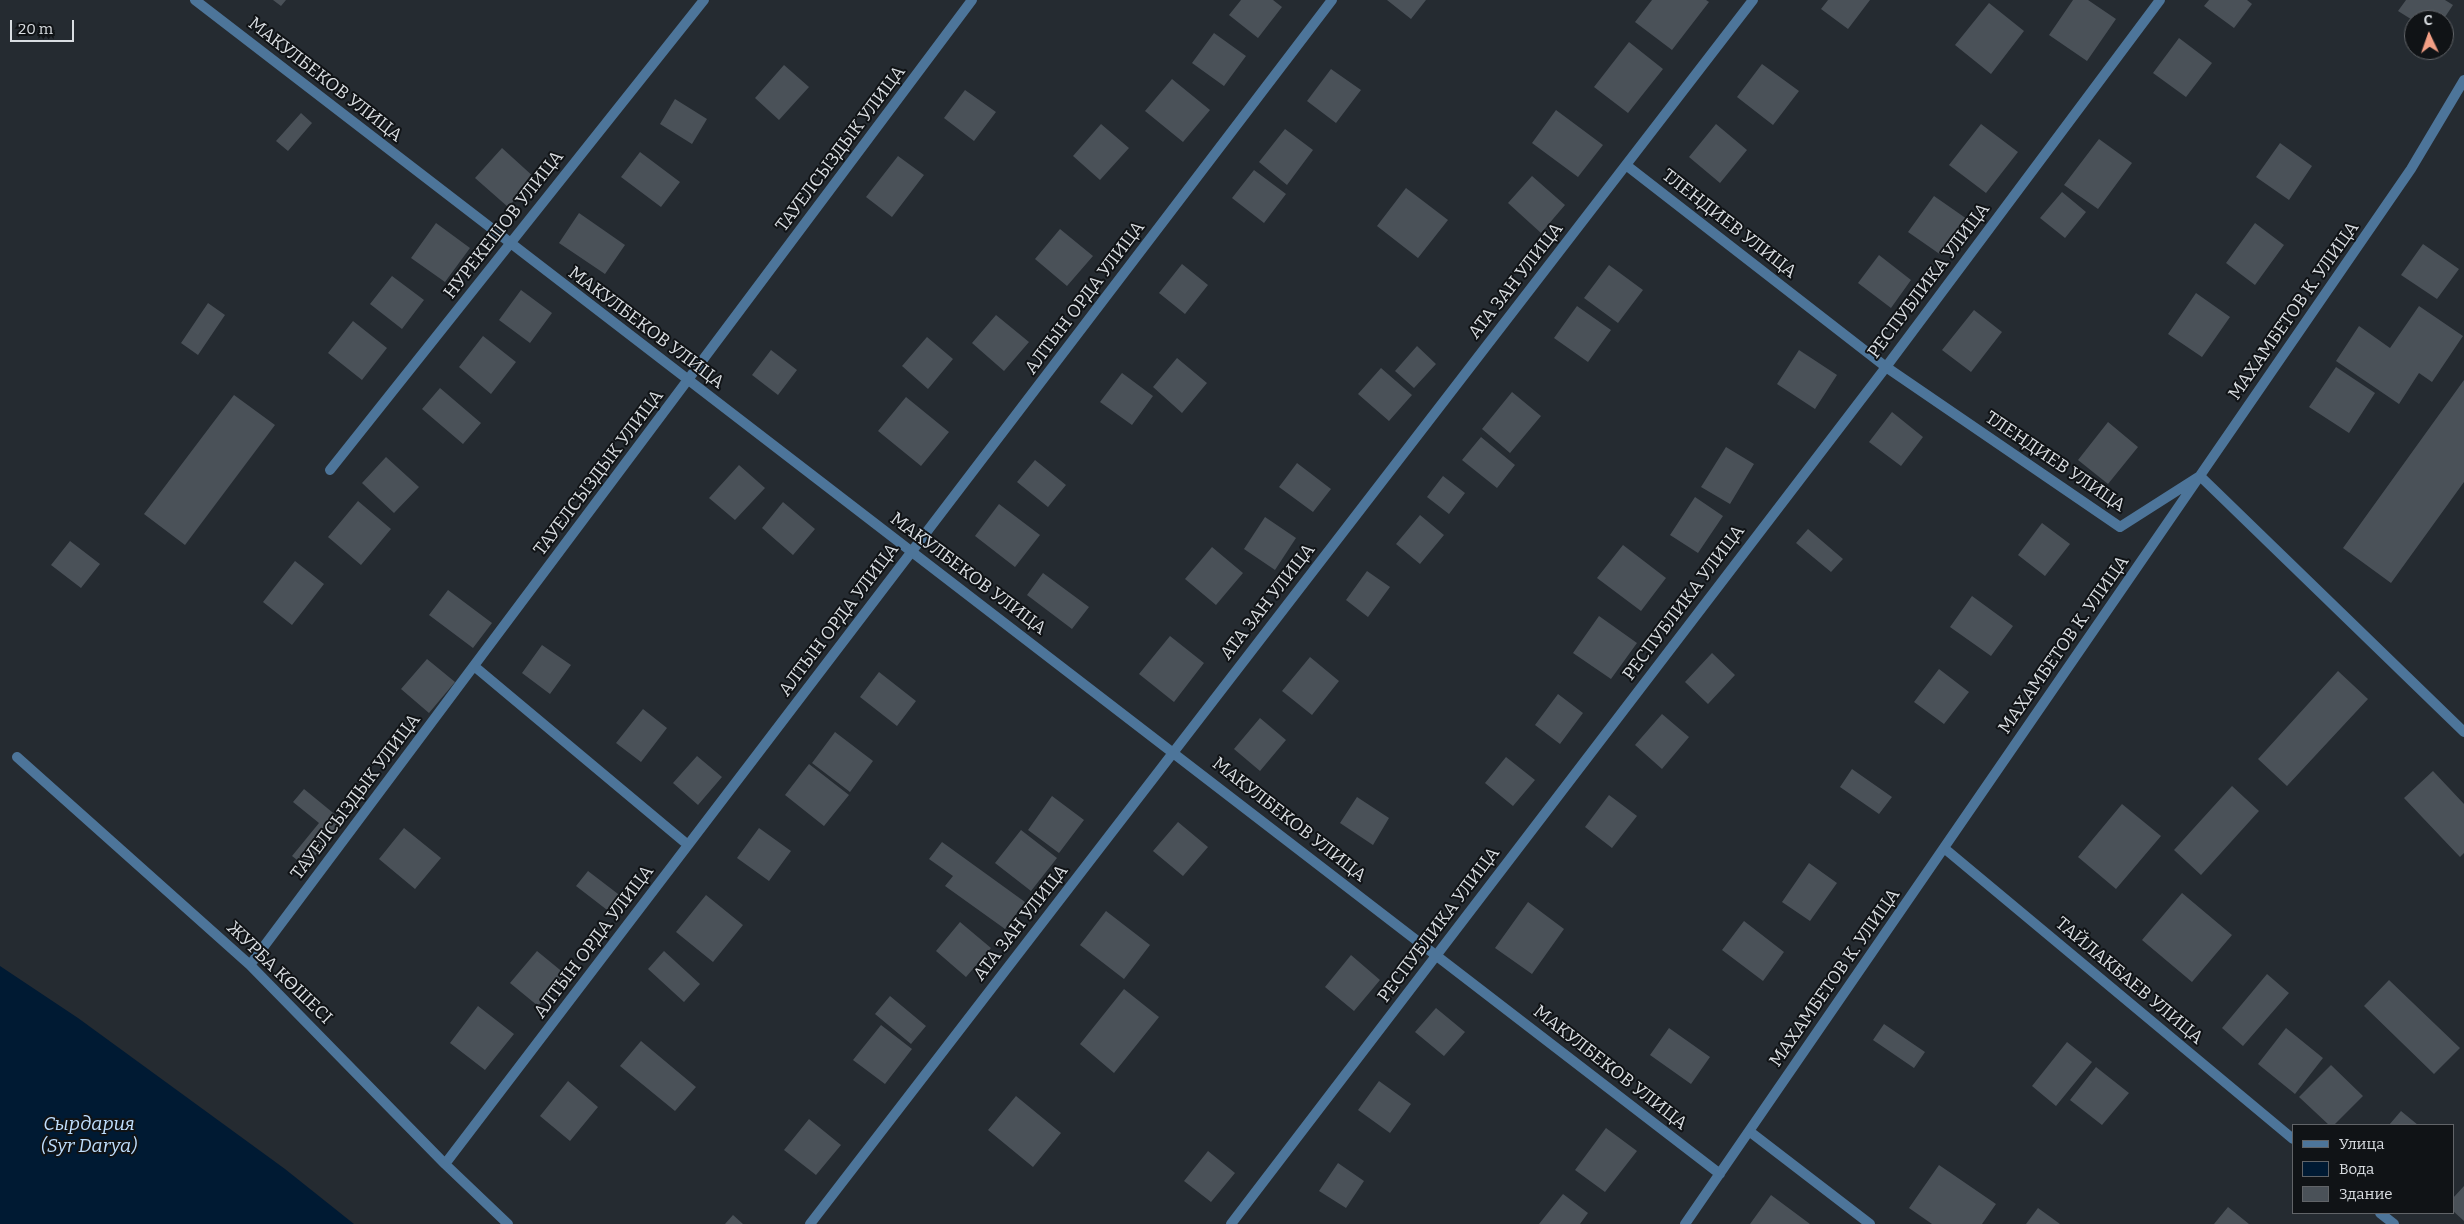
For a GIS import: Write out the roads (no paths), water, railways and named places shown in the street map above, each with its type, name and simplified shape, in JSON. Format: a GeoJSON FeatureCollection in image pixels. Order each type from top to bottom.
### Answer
{"type":"FeatureCollection","features":[{"type":"Feature","properties":{"kind":"street","name":"МАКУЛБЕКОВ УЛИЦА"},"geometry":{"type":"LineString","coordinates":[[195,0],[1720,1174]]}},
{"type":"Feature","properties":{"kind":"street","name":"НУРЕКЕШОВ УЛИЦА"},"geometry":{"type":"LineString","coordinates":[[330,470],[704,0]]}},
{"type":"Feature","properties":{"kind":"street","name":"ТАУЕЛСЫЗДЫК УЛИЦА"},"geometry":{"type":"LineString","coordinates":[[250,964],[972,0]]}},
{"type":"Feature","properties":{"kind":"street","name":"АЛТЫН ОРДА УЛИЦА"},"geometry":{"type":"LineString","coordinates":[[444,1164],[1332,0]]}},
{"type":"Feature","properties":{"kind":"street","name":"АТА ЗАН УЛИЦА"},"geometry":{"type":"LineString","coordinates":[[810,1224],[1753,0]]}},
{"type":"Feature","properties":{"kind":"street","name":"РЕСПУБЛИКА УЛИЦА"},"geometry":{"type":"LineString","coordinates":[[1231,1224],[1886,367],[2160,0]]}},
{"type":"Feature","properties":{"kind":"street","name":"МАХАМБЕТОВ К. УЛИЦА"},"geometry":{"type":"LineString","coordinates":[[1686,1224],[2411,169],[2464,81]]}},
{"type":"Feature","properties":{"kind":"street","name":"ТЛЕНДИЕВ УЛИЦА"},"geometry":{"type":"LineString","coordinates":[[1626,165],[1886,367],[2120,527],[2200,476]]}},
{"type":"Feature","properties":{"kind":"street"},"geometry":{"type":"LineString","coordinates":[[2200,476],[2464,732]]}},
{"type":"Feature","properties":{"kind":"street"},"geometry":{"type":"LineString","coordinates":[[474,666],[688,844]]}},
{"type":"Feature","properties":{"kind":"street","name":"ЖУРБА КӨШЕСІ"},"geometry":{"type":"LineString","coordinates":[[17,757],[250,964],[444,1164],[508,1224]]}},
{"type":"Feature","properties":{"kind":"street","name":"ТАЙЛАКБАЕВ УЛИЦА"},"geometry":{"type":"LineString","coordinates":[[1944,848],[2292,1138]]}},
{"type":"Feature","properties":{"kind":"street"},"geometry":{"type":"LineString","coordinates":[[1749,1131],[1870,1224]]}},
{"type":"Feature","properties":{"kind":"street"},"geometry":{"type":"LineString","coordinates":[[2381,1214],[2394,1224]]}},
{"type":"Feature","properties":{"kind":"water","name":"Сырдария (Syr Darya)"},"geometry":{"type":"Polygon","coordinates":[[[0,966],[78,1018],[285,1169],[354,1224],[0,1224],[0,966]]]}}]}
